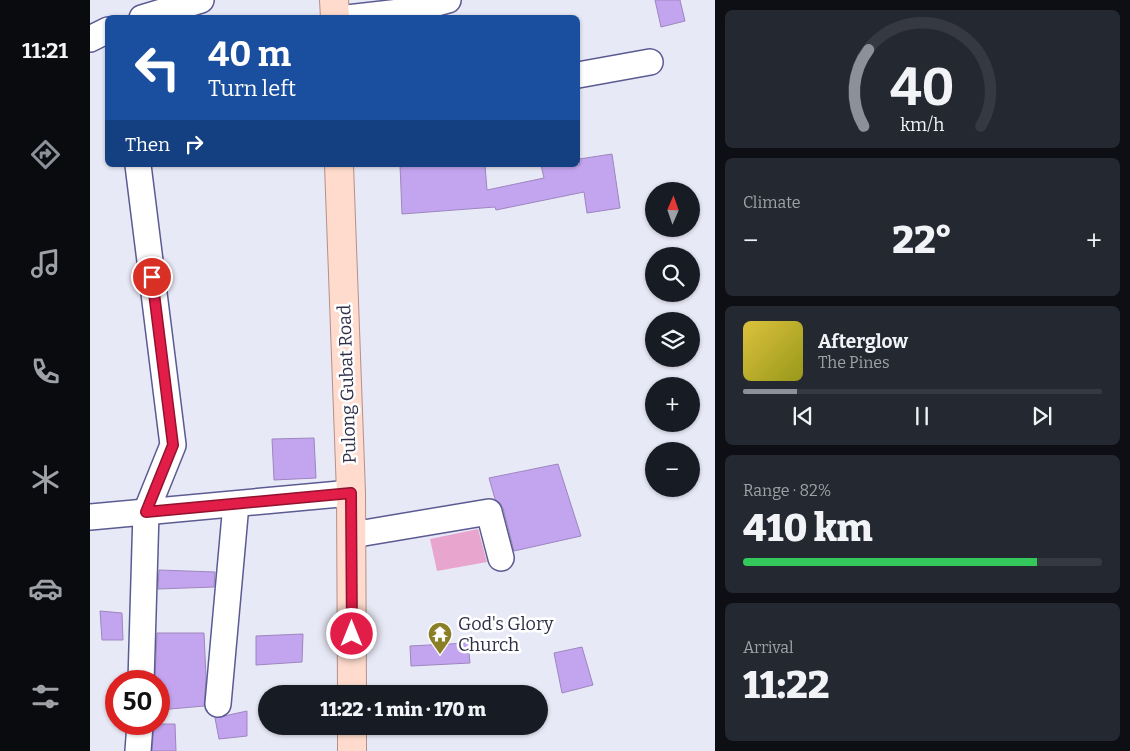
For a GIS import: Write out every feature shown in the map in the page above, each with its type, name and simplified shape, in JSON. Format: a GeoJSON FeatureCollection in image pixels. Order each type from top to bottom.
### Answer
{"type":"FeatureCollection","features":[{"type":"Feature","properties":{"kind":"main road"},"geometry":{"type":"LineString","coordinates":[[334,0],[335,15]]}},
{"type":"Feature","properties":{"kind":"main road","name":"Pulong Gubat Road"},"geometry":{"type":"LineString","coordinates":[[339,167],[351,493],[352,685]]}},
{"type":"Feature","properties":{"kind":"main road"},"geometry":{"type":"LineString","coordinates":[[352,735],[352,751]]}},
{"type":"Feature","properties":{"kind":"street"},"geometry":{"type":"LineString","coordinates":[[152,15],[201,0]]}},
{"type":"Feature","properties":{"kind":"street"},"geometry":{"type":"LineString","coordinates":[[393,15],[408,14],[448,0]]}},
{"type":"Feature","properties":{"kind":"street"},"geometry":{"type":"LineString","coordinates":[[90,39],[105,32]]}},
{"type":"Feature","properties":{"kind":"street"},"geometry":{"type":"LineString","coordinates":[[580,76],[650,62]]}},
{"type":"Feature","properties":{"kind":"street"},"geometry":{"type":"LineString","coordinates":[[138,167],[173,445],[146,512],[141,670]]}},
{"type":"Feature","properties":{"kind":"street"},"geometry":{"type":"LineString","coordinates":[[90,517],[351,493]]}},
{"type":"Feature","properties":{"kind":"street"},"geometry":{"type":"LineString","coordinates":[[218,704],[236,504]]}},
{"type":"Feature","properties":{"kind":"street"},"geometry":{"type":"LineString","coordinates":[[352,535],[489,512],[501,558]]}},
{"type":"Feature","properties":{"kind":"street"},"geometry":{"type":"LineString","coordinates":[[138,751],[139,735]]}},
{"type":"Feature","properties":{"kind":"shaded area"},"geometry":{"type":"Polygon","coordinates":[[[478,529],[487,562],[437,571],[430,539],[478,529]]]}},
{"type":"Feature","properties":{"kind":"building"},"geometry":{"type":"Polygon","coordinates":[[[655,0],[680,0],[685,21],[661,27],[655,0]]]}},
{"type":"Feature","properties":{"kind":"building"},"geometry":{"type":"Polygon","coordinates":[[[612,154],[620,208],[587,213],[584,192],[496,210],[495,207],[402,214],[400,167],[485,167],[487,190],[544,178],[541,167],[580,167],[580,159],[612,154]]]}},
{"type":"Feature","properties":{"kind":"building"},"geometry":{"type":"Polygon","coordinates":[[[314,438],[316,478],[274,480],[272,439],[314,438]]]}},
{"type":"Feature","properties":{"kind":"building"},"geometry":{"type":"Polygon","coordinates":[[[558,464],[581,536],[514,551],[503,508],[495,499],[489,478],[558,464]]]}},
{"type":"Feature","properties":{"kind":"building"},"geometry":{"type":"Polygon","coordinates":[[[159,570],[215,572],[214,587],[158,589],[159,570]]]}},
{"type":"Feature","properties":{"kind":"building"},"geometry":{"type":"Polygon","coordinates":[[[100,611],[122,613],[123,640],[102,640],[100,611]]]}},
{"type":"Feature","properties":{"kind":"building"},"geometry":{"type":"Polygon","coordinates":[[[157,633],[204,633],[206,677],[204,706],[170,709],[170,670],[155,670],[157,633]]]}},
{"type":"Feature","properties":{"kind":"building"},"geometry":{"type":"Polygon","coordinates":[[[303,634],[302,662],[256,665],[256,636],[303,634]]]}},
{"type":"Feature","properties":{"kind":"building","name":"God's Glory Church"},"geometry":{"type":"Polygon","coordinates":[[[468,643],[470,663],[411,666],[410,646],[468,643]]]}},
{"type":"Feature","properties":{"kind":"building"},"geometry":{"type":"Polygon","coordinates":[[[582,647],[593,685],[562,693],[554,653],[582,647]]]}},
{"type":"Feature","properties":{"kind":"building"},"geometry":{"type":"Polygon","coordinates":[[[247,711],[247,736],[219,739],[215,718],[247,711]]]}},
{"type":"Feature","properties":{"kind":"building"},"geometry":{"type":"Polygon","coordinates":[[[170,724],[175,724],[176,751],[152,751],[153,735],[170,735],[170,724]]]}},
{"type":"Feature","properties":{"kind":"place","name":"God's Glory Church"},"geometry":{"type":"Point","coordinates":[440,655]}},
{"type":"Feature","properties":{"kind":"route"},"geometry":{"type":"LineString","coordinates":[[152,277],[173,445],[146,512],[351,493],[352,634]]}}]}
